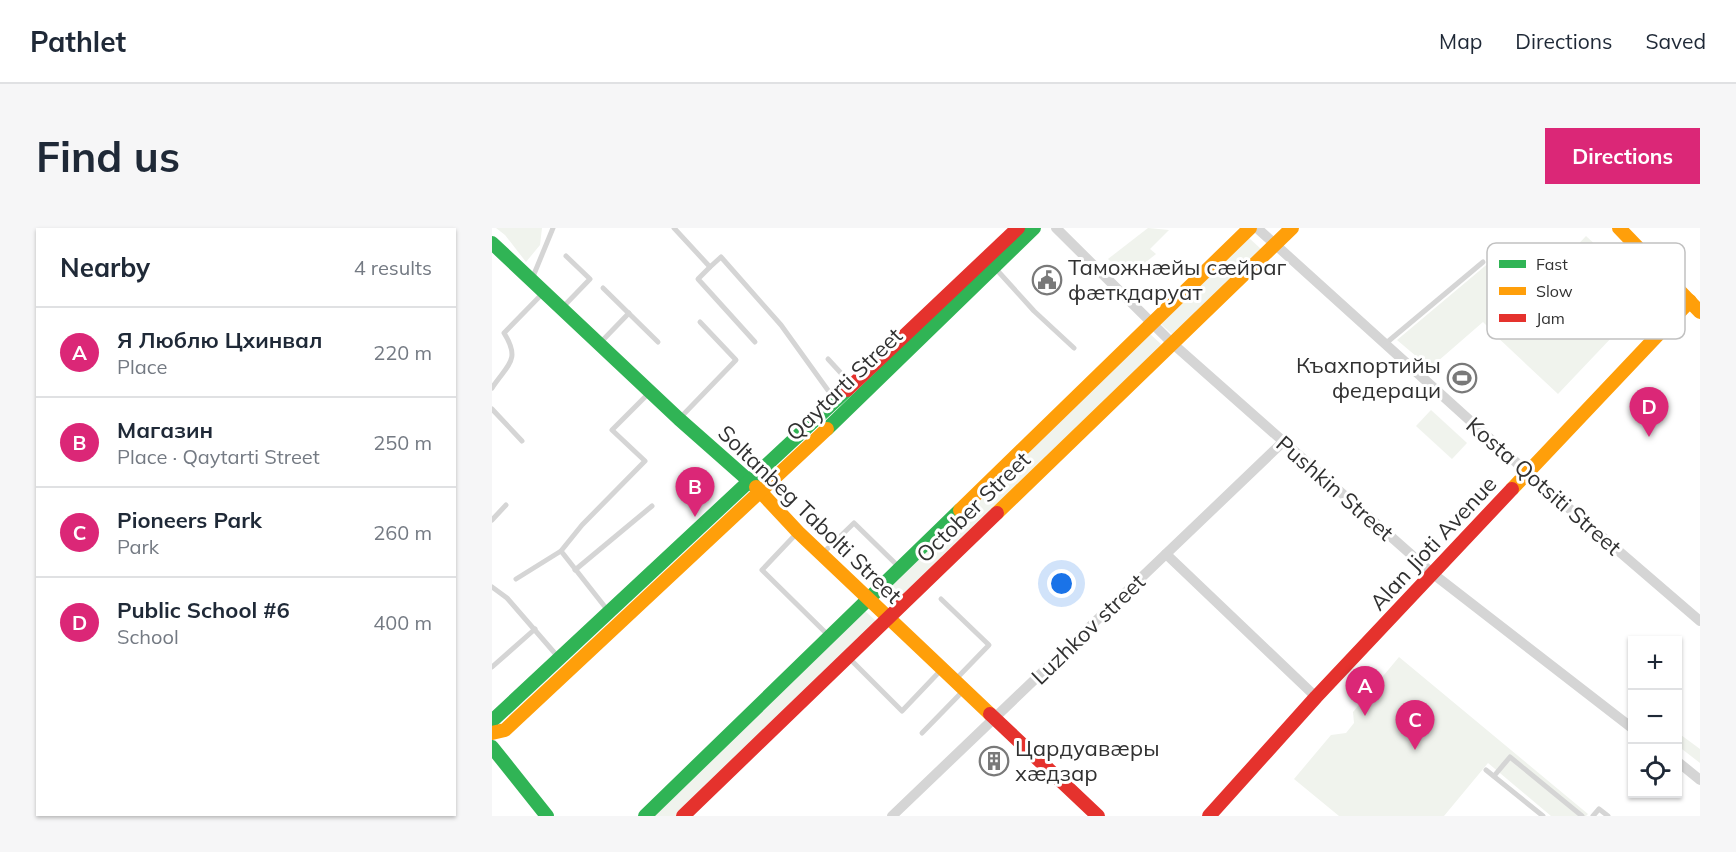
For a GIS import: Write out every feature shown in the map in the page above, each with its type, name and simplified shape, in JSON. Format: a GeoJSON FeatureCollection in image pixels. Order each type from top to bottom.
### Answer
{"type":"FeatureCollection","features":[{"type":"Feature","properties":{"kind":"street","name":"Qaytarti Street"},"geometry":{"type":"LineString","coordinates":[[492,721],[751,482],[1018,228]]}},
{"type":"Feature","properties":{"kind":"street","name":"Qaytarti Street"},"geometry":{"type":"LineString","coordinates":[[492,733],[505,730],[761,493],[1034,228]]}},
{"type":"Feature","properties":{"kind":"street","name":"Pushkin Street"},"geometry":{"type":"LineString","coordinates":[[1056,228],[1172,343],[1432,573],[1628,725]]}},
{"type":"Feature","properties":{"kind":"street","name":"October Street"},"geometry":{"type":"LineString","coordinates":[[645,816],[1250,228]]}},
{"type":"Feature","properties":{"kind":"street","name":"Kosta Qotsiti Street"},"geometry":{"type":"LineString","coordinates":[[1257,228],[1528,473],[1700,621]]}},
{"type":"Feature","properties":{"kind":"street","name":"October Street"},"geometry":{"type":"LineString","coordinates":[[683,816],[1292,228]]}},
{"type":"Feature","properties":{"kind":"street"},"geometry":{"type":"LineString","coordinates":[[1619,228],[1634,243]]}},
{"type":"Feature","properties":{"kind":"street","name":"Soltanbeg Tabolti Street"},"geometry":{"type":"LineString","coordinates":[[492,243],[679,419],[751,482],[798,532],[1098,816]]}},
{"type":"Feature","properties":{"kind":"street"},"geometry":{"type":"LineString","coordinates":[[1685,296],[1700,312]]}},
{"type":"Feature","properties":{"kind":"street","name":"Alan Jioti Avenue"},"geometry":{"type":"LineString","coordinates":[[1685,306],[1690,301]]}},
{"type":"Feature","properties":{"kind":"street","name":"Alan Jioti Avenue"},"geometry":{"type":"LineString","coordinates":[[1209,816],[1432,573],[1654,339]]}},
{"type":"Feature","properties":{"kind":"street","name":"Luzhkov street"},"geometry":{"type":"LineString","coordinates":[[892,816],[1283,442]]}},
{"type":"Feature","properties":{"kind":"street"},"geometry":{"type":"LineString","coordinates":[[1166,554],[1316,698]]}},
{"type":"Feature","properties":{"kind":"street"},"geometry":{"type":"LineString","coordinates":[[492,747],[547,816]]}},
{"type":"Feature","properties":{"kind":"street"},"geometry":{"type":"LineString","coordinates":[[1682,766],[1700,780]]}},
{"type":"Feature","properties":{"kind":"lane"},"geometry":{"type":"LineString","coordinates":[[532,280],[554,228]]}},
{"type":"Feature","properties":{"kind":"lane"},"geometry":{"type":"LineString","coordinates":[[674,228],[710,267]]}},
{"type":"Feature","properties":{"kind":"lane"},"geometry":{"type":"LineString","coordinates":[[562,309],[590,279],[566,256]]}},
{"type":"Feature","properties":{"kind":"lane"},"geometry":{"type":"LineString","coordinates":[[755,342],[698,279],[721,257],[781,325],[836,401]]}},
{"type":"Feature","properties":{"kind":"lane"},"geometry":{"type":"LineString","coordinates":[[1384,345],[1483,262]]}},
{"type":"Feature","properties":{"kind":"lane"},"geometry":{"type":"LineString","coordinates":[[995,268],[1074,348]]}},
{"type":"Feature","properties":{"kind":"lane"},"geometry":{"type":"LineString","coordinates":[[603,288],[658,342]]}},
{"type":"Feature","properties":{"kind":"lane"},"geometry":{"type":"LineString","coordinates":[[492,388],[513,358],[514,348],[504,333],[544,292]]}},
{"type":"Feature","properties":{"kind":"lane"},"geometry":{"type":"LineString","coordinates":[[599,344],[629,313]]}},
{"type":"Feature","properties":{"kind":"lane"},"geometry":{"type":"LineString","coordinates":[[679,419],[736,360],[700,322]]}},
{"type":"Feature","properties":{"kind":"lane"},"geometry":{"type":"LineString","coordinates":[[828,359],[852,386]]}},
{"type":"Feature","properties":{"kind":"lane"},"geometry":{"type":"LineString","coordinates":[[516,579],[561,551],[582,525],[645,461],[612,430],[650,392]]}},
{"type":"Feature","properties":{"kind":"lane"},"geometry":{"type":"LineString","coordinates":[[492,409],[522,441]]}},
{"type":"Feature","properties":{"kind":"lane"},"geometry":{"type":"LineString","coordinates":[[492,520],[506,505]]}},
{"type":"Feature","properties":{"kind":"lane"},"geometry":{"type":"LineString","coordinates":[[575,570],[652,506]]}},
{"type":"Feature","properties":{"kind":"lane"},"geometry":{"type":"LineString","coordinates":[[822,554],[854,523],[899,567]]}},
{"type":"Feature","properties":{"kind":"lane"},"geometry":{"type":"LineString","coordinates":[[798,532],[762,570],[829,636]]}},
{"type":"Feature","properties":{"kind":"lane"},"geometry":{"type":"LineString","coordinates":[[561,551],[610,613]]}},
{"type":"Feature","properties":{"kind":"lane"},"geometry":{"type":"LineString","coordinates":[[492,587],[507,598],[561,659]]}},
{"type":"Feature","properties":{"kind":"lane"},"geometry":{"type":"LineString","coordinates":[[922,733],[989,645],[941,599]]}},
{"type":"Feature","properties":{"kind":"lane"},"geometry":{"type":"LineString","coordinates":[[492,667],[534,629]]}},
{"type":"Feature","properties":{"kind":"lane"},"geometry":{"type":"LineString","coordinates":[[847,657],[902,711],[942,669]]}},
{"type":"Feature","properties":{"kind":"lane"},"geometry":{"type":"LineString","coordinates":[[1494,776],[1510,757],[1582,816]]}},
{"type":"Feature","properties":{"kind":"lane"},"geometry":{"type":"LineString","coordinates":[[1486,770],[1543,816]]}},
{"type":"Feature","properties":{"kind":"lane"},"geometry":{"type":"LineString","coordinates":[[1593,816],[1599,809],[1608,816]]}},
{"type":"Feature","properties":{"kind":"shaded area"},"geometry":{"type":"Polygon","coordinates":[[[496,228],[542,228],[540,245],[526,262],[505,235],[496,228]]]}},
{"type":"Feature","properties":{"kind":"shaded area"},"geometry":{"type":"Polygon","coordinates":[[[1148,228],[1169,230],[1150,249],[1156,254],[1127,277],[1108,259],[1148,228]]]}},
{"type":"Feature","properties":{"kind":"shaded area"},"geometry":{"type":"Polygon","coordinates":[[[1586,236],[1594,243],[1579,243],[1586,236]]]}},
{"type":"Feature","properties":{"kind":"shaded area"},"geometry":{"type":"Polygon","coordinates":[[[1249,238],[1262,250],[1172,334],[1161,324],[1249,238]]]}},
{"type":"Feature","properties":{"kind":"shaded area"},"geometry":{"type":"Polygon","coordinates":[[[1487,264],[1487,326],[1483,322],[1430,368],[1397,340],[1487,264]]]}},
{"type":"Feature","properties":{"kind":"shaded area"},"geometry":{"type":"Polygon","coordinates":[[[1150,334],[1161,344],[1158,350],[893,604],[881,594],[1150,334]]]}},
{"type":"Feature","properties":{"kind":"shaded area"},"geometry":{"type":"Polygon","coordinates":[[[1499,339],[1610,339],[1558,394],[1499,339]]]}},
{"type":"Feature","properties":{"kind":"shaded area"},"geometry":{"type":"Polygon","coordinates":[[[1431,410],[1467,443],[1452,459],[1416,426],[1431,410]]]}},
{"type":"Feature","properties":{"kind":"shaded area"},"geometry":{"type":"Polygon","coordinates":[[[865,611],[875,620],[875,625],[678,816],[651,816],[865,611]]]}},
{"type":"Feature","properties":{"kind":"shaded area"},"geometry":{"type":"Polygon","coordinates":[[[1399,657],[1588,814],[1586,816],[1551,816],[1488,763],[1444,816],[1339,816],[1294,779],[1331,735],[1346,733],[1354,723],[1353,712],[1399,657]]]}},
{"type":"Feature","properties":{"kind":"shaded area"},"geometry":{"type":"Polygon","coordinates":[[[1682,736],[1700,749],[1700,763],[1682,749],[1682,736]]]}},
{"type":"Feature","properties":{"kind":"traffic: fast"},"geometry":{"type":"LineString","coordinates":[[827,429],[1034,228]]}},
{"type":"Feature","properties":{"kind":"traffic: fast"},"geometry":{"type":"LineString","coordinates":[[492,243],[679,419],[756,487]]}},
{"type":"Feature","properties":{"kind":"traffic: fast"},"geometry":{"type":"LineString","coordinates":[[492,721],[847,390]]}},
{"type":"Feature","properties":{"kind":"traffic: fast"},"geometry":{"type":"LineString","coordinates":[[645,816],[960,510]]}},
{"type":"Feature","properties":{"kind":"traffic: fast"},"geometry":{"type":"LineString","coordinates":[[492,747],[547,816]]}},
{"type":"Feature","properties":{"kind":"traffic: slow"},"geometry":{"type":"LineString","coordinates":[[960,510],[1250,228]]}},
{"type":"Feature","properties":{"kind":"traffic: slow"},"geometry":{"type":"LineString","coordinates":[[997,513],[1292,228]]}},
{"type":"Feature","properties":{"kind":"traffic: slow"},"geometry":{"type":"LineString","coordinates":[[1619,228],[1633,243]]}},
{"type":"Feature","properties":{"kind":"traffic: slow"},"geometry":{"type":"LineString","coordinates":[[1685,296],[1700,312]]}},
{"type":"Feature","properties":{"kind":"traffic: slow"},"geometry":{"type":"LineString","coordinates":[[1685,306],[1690,301]]}},
{"type":"Feature","properties":{"kind":"traffic: slow"},"geometry":{"type":"LineString","coordinates":[[1512,489],[1654,339]]}},
{"type":"Feature","properties":{"kind":"traffic: slow"},"geometry":{"type":"LineString","coordinates":[[492,733],[505,730],[827,429]]}},
{"type":"Feature","properties":{"kind":"traffic: slow"},"geometry":{"type":"LineString","coordinates":[[756,487],[798,532],[990,714]]}},
{"type":"Feature","properties":{"kind":"traffic: jam"},"geometry":{"type":"LineString","coordinates":[[847,390],[1018,228]]}},
{"type":"Feature","properties":{"kind":"traffic: jam"},"geometry":{"type":"LineString","coordinates":[[1209,816],[1316,697],[1512,489]]}},
{"type":"Feature","properties":{"kind":"traffic: jam"},"geometry":{"type":"LineString","coordinates":[[683,816],[997,513]]}},
{"type":"Feature","properties":{"kind":"traffic: jam"},"geometry":{"type":"LineString","coordinates":[[990,714],[1098,816]]}},
{"type":"Feature","properties":{"kind":"place","name":"Таможнæйы сæйраг фæткдаруат"},"geometry":{"type":"Point","coordinates":[1047,280]}},
{"type":"Feature","properties":{"kind":"place","name":"Къахпортийы федераци"},"geometry":{"type":"Point","coordinates":[1462,378]}},
{"type":"Feature","properties":{"kind":"place","name":"Public School #6"},"geometry":{"type":"Point","coordinates":[1649,437]}},
{"type":"Feature","properties":{"kind":"place","name":"Магазин"},"geometry":{"type":"Point","coordinates":[695,517]}},
{"type":"Feature","properties":{"kind":"place","name":"Я Люблю Цхинвал"},"geometry":{"type":"Point","coordinates":[1365,716]}},
{"type":"Feature","properties":{"kind":"place","name":"Pioneers Park"},"geometry":{"type":"Point","coordinates":[1415,750]}},
{"type":"Feature","properties":{"kind":"place","name":"Цардуавæры хæдзар"},"geometry":{"type":"Point","coordinates":[994,761]}}]}
